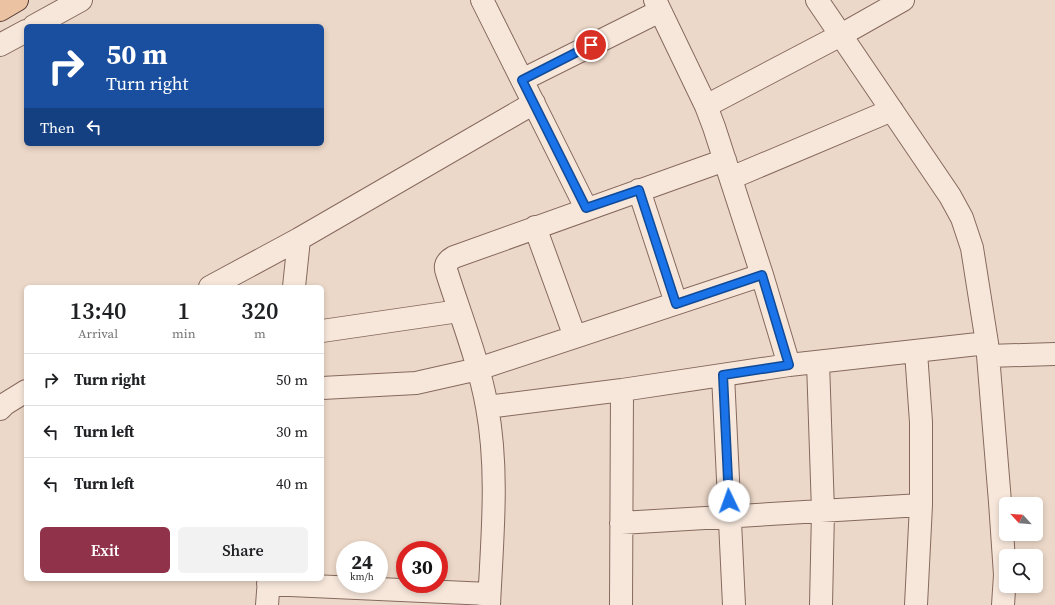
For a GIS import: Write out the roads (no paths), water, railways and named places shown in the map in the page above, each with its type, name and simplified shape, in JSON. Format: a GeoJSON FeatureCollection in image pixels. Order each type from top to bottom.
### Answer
{"type":"FeatureCollection","features":[{"type":"Feature","properties":{"kind":"main road"},"geometry":{"type":"LineString","coordinates":[[0,10],[17,0]]}},
{"type":"Feature","properties":{"kind":"street"},"geometry":{"type":"LineString","coordinates":[[38,24],[81,0]]}},
{"type":"Feature","properties":{"kind":"street"},"geometry":{"type":"LineString","coordinates":[[482,0],[586,208]]}},
{"type":"Feature","properties":{"kind":"street"},"geometry":{"type":"LineString","coordinates":[[817,0],[950,196],[968,233],[975,259],[988,350],[1004,560],[1003,605]]}},
{"type":"Feature","properties":{"kind":"street"},"geometry":{"type":"LineString","coordinates":[[706,106],[903,0]]}},
{"type":"Feature","properties":{"kind":"street"},"geometry":{"type":"LineString","coordinates":[[522,80],[658,5],[706,106],[762,275],[789,365]]}},
{"type":"Feature","properties":{"kind":"street"},"geometry":{"type":"LineString","coordinates":[[0,45],[24,32]]}},
{"type":"Feature","properties":{"kind":"street"},"geometry":{"type":"LineString","coordinates":[[214,285],[299,239],[534,103]]}},
{"type":"Feature","properties":{"kind":"street"},"geometry":{"type":"LineString","coordinates":[[268,589],[489,599],[494,513],[494,472],[487,407],[478,369],[445,268],[449,259],[639,190],[728,169],[892,110]]}},
{"type":"Feature","properties":{"kind":"street"},"geometry":{"type":"LineString","coordinates":[[639,190],[676,304]]}},
{"type":"Feature","properties":{"kind":"street"},"geometry":{"type":"LineString","coordinates":[[535,227],[575,337]]}},
{"type":"Feature","properties":{"kind":"street"},"geometry":{"type":"LineString","coordinates":[[294,285],[299,239]]}},
{"type":"Feature","properties":{"kind":"street"},"geometry":{"type":"LineString","coordinates":[[324,388],[416,383],[478,369],[762,275]]}},
{"type":"Feature","properties":{"kind":"street"},"geometry":{"type":"LineString","coordinates":[[324,331],[459,311]]}},
{"type":"Feature","properties":{"kind":"street"},"geometry":{"type":"LineString","coordinates":[[487,407],[622,390],[789,365],[916,352],[988,350],[1055,354]]}},
{"type":"Feature","properties":{"kind":"street"},"geometry":{"type":"LineString","coordinates":[[916,352],[921,422],[921,506],[916,605]]}},
{"type":"Feature","properties":{"kind":"street"},"geometry":{"type":"LineString","coordinates":[[818,362],[823,511],[821,605]]}},
{"type":"Feature","properties":{"kind":"street"},"geometry":{"type":"LineString","coordinates":[[723,375],[734,605]]}},
{"type":"Feature","properties":{"kind":"street"},"geometry":{"type":"LineString","coordinates":[[621,605],[622,390]]}},
{"type":"Feature","properties":{"kind":"street"},"geometry":{"type":"LineString","coordinates":[[0,409],[5,404],[24,392]]}},
{"type":"Feature","properties":{"kind":"street"},"geometry":{"type":"LineString","coordinates":[[621,523],[921,506]]}}]}
